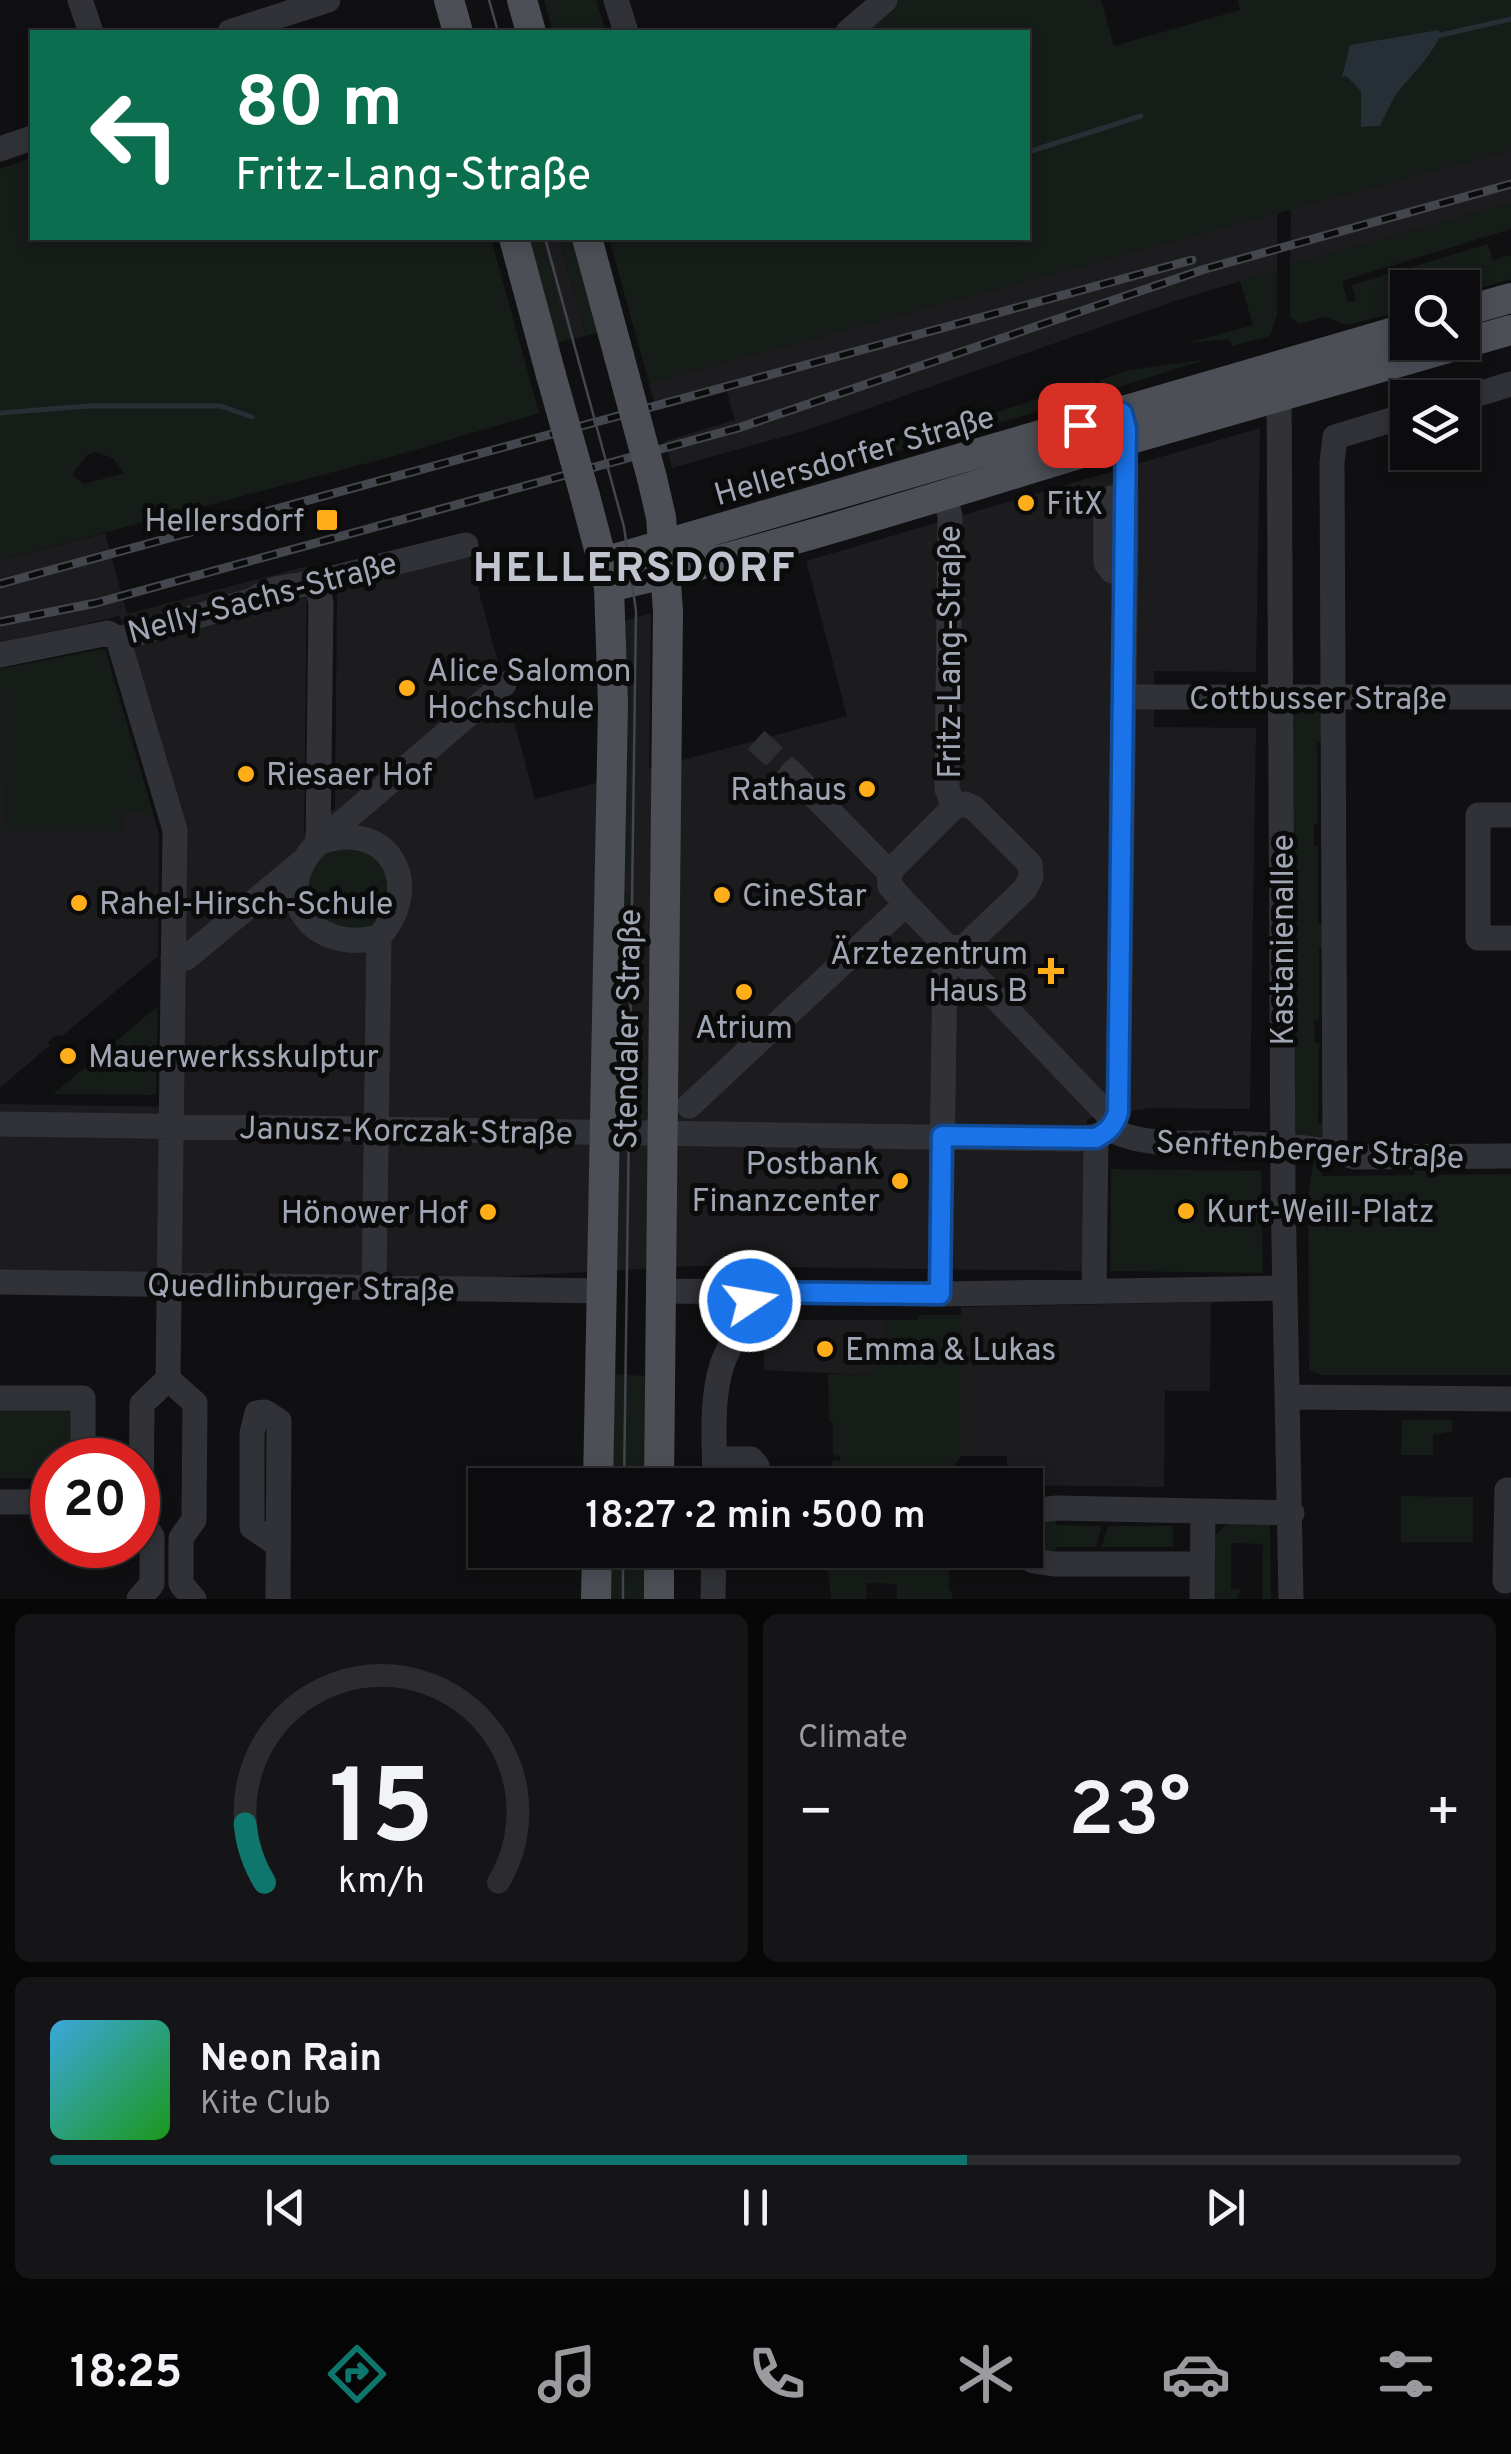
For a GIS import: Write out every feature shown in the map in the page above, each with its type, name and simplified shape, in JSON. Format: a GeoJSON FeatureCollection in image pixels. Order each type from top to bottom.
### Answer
{"type":"FeatureCollection","features":[{"type":"Feature","properties":{"kind":"main road"},"geometry":{"type":"LineString","coordinates":[[449,0],[457,30]]}},
{"type":"Feature","properties":{"kind":"main road"},"geometry":{"type":"LineString","coordinates":[[522,0],[530,30]]}},
{"type":"Feature","properties":{"kind":"main road","name":"Stendaler Straße"},"geometry":{"type":"LineString","coordinates":[[515,240],[606,575],[613,705],[598,1468]]}},
{"type":"Feature","properties":{"kind":"main road","name":"Stendaler Straße"},"geometry":{"type":"LineString","coordinates":[[588,240],[652,478],[666,560],[659,1468]]}},
{"type":"Feature","properties":{"kind":"main road"},"geometry":{"type":"LineString","coordinates":[[1480,307],[1511,298]]}},
{"type":"Feature","properties":{"kind":"main road","name":"Hellersdorfer Straße"},"geometry":{"type":"LineString","coordinates":[[666,560],[1278,382],[1511,330]]}},
{"type":"Feature","properties":{"kind":"main road","name":"Hellersdorfer Straße"},"geometry":{"type":"LineString","coordinates":[[1278,382],[1390,335]]}},
{"type":"Feature","properties":{"kind":"main road","name":"Hellersdorfer Straße"},"geometry":{"type":"LineString","coordinates":[[666,560],[945,497],[1124,427]]}},
{"type":"Feature","properties":{"kind":"main road"},"geometry":{"type":"LineString","coordinates":[[606,575],[666,560]]}},
{"type":"Feature","properties":{"kind":"main road"},"geometry":{"type":"LineString","coordinates":[[596,1599],[597,1568]]}},
{"type":"Feature","properties":{"kind":"main road"},"geometry":{"type":"LineString","coordinates":[[659,1568],[659,1599]]}},
{"type":"Feature","properties":{"kind":"street"},"geometry":{"type":"LineString","coordinates":[[80,0],[90,30]]}},
{"type":"Feature","properties":{"kind":"street"},"geometry":{"type":"LineString","coordinates":[[236,30],[328,0]]}},
{"type":"Feature","properties":{"kind":"street"},"geometry":{"type":"LineString","coordinates":[[616,0],[625,30]]}},
{"type":"Feature","properties":{"kind":"street"},"geometry":{"type":"LineString","coordinates":[[850,30],[885,0]]}},
{"type":"Feature","properties":{"kind":"street"},"geometry":{"type":"LineString","coordinates":[[0,150],[30,139]]}},
{"type":"Feature","properties":{"kind":"street","name":"Kastanienallee"},"geometry":{"type":"LineString","coordinates":[[1278,382],[1282,1148],[1291,1599]]}},
{"type":"Feature","properties":{"kind":"street"},"geometry":{"type":"LineString","coordinates":[[1480,393],[1511,384]]}},
{"type":"Feature","properties":{"kind":"street","name":"Kastanienallee"},"geometry":{"type":"LineString","coordinates":[[1335,1151],[1332,462],[1335,437],[1390,420]]}},
{"type":"Feature","properties":{"kind":"street"},"geometry":{"type":"LineString","coordinates":[[1094,1291],[1107,1130],[1118,1113],[1126,572],[1124,427]]}},
{"type":"Feature","properties":{"kind":"street","name":"Fritz-Lang-Straße"},"geometry":{"type":"LineString","coordinates":[[945,497],[950,516],[947,789],[954,808]]}},
{"type":"Feature","properties":{"kind":"street","name":"Nelly-Sachs-Straße"},"geometry":{"type":"LineString","coordinates":[[0,655],[108,633],[118,638],[253,600],[280,587],[317,582],[466,545]]}},
{"type":"Feature","properties":{"kind":"street"},"geometry":{"type":"LineString","coordinates":[[317,582],[322,604],[310,853],[295,891],[306,920],[318,931],[346,942],[379,937]]}},
{"type":"Feature","properties":{"kind":"street"},"geometry":{"type":"LineString","coordinates":[[118,638],[174,830],[168,1379],[142,1404],[142,1522],[152,1536],[152,1584],[138,1599]]}},
{"type":"Feature","properties":{"kind":"street"},"geometry":{"type":"LineString","coordinates":[[173,958],[186,958],[504,684]]}},
{"type":"Feature","properties":{"kind":"street","name":"Cottbusser Straße"},"geometry":{"type":"LineString","coordinates":[[1124,697],[1511,697]]}},
{"type":"Feature","properties":{"kind":"street"},"geometry":{"type":"LineString","coordinates":[[792,773],[889,872],[890,886],[1107,1130]]}},
{"type":"Feature","properties":{"kind":"street"},"geometry":{"type":"LineString","coordinates":[[889,872],[954,808],[965,804],[974,808],[1030,864],[1025,889],[964,947],[948,948]]}},
{"type":"Feature","properties":{"kind":"street"},"geometry":{"type":"LineString","coordinates":[[1511,815],[1478,816],[1478,938],[1511,938]]}},
{"type":"Feature","properties":{"kind":"street"},"geometry":{"type":"LineString","coordinates":[[310,853],[346,836],[376,844],[407,877],[390,924],[379,937],[374,1288]]}},
{"type":"Feature","properties":{"kind":"street"},"geometry":{"type":"LineString","coordinates":[[689,1106],[906,904]]}},
{"type":"Feature","properties":{"kind":"street"},"geometry":{"type":"LineString","coordinates":[[940,1294],[944,966],[948,948]]}},
{"type":"Feature","properties":{"kind":"street","name":"Janusz-Korczak-Straße"},"geometry":{"type":"LineString","coordinates":[[0,1124],[942,1136],[1107,1130]]}},
{"type":"Feature","properties":{"kind":"street","name":"Senftenberger Straße"},"geometry":{"type":"LineString","coordinates":[[1107,1130],[1145,1143],[1243,1144],[1335,1151],[1355,1157],[1511,1156]]}},
{"type":"Feature","properties":{"kind":"street","name":"Quedlinburger Straße"},"geometry":{"type":"LineString","coordinates":[[0,1282],[603,1291]]}},
{"type":"Feature","properties":{"kind":"street"},"geometry":{"type":"LineString","coordinates":[[661,1291],[940,1294],[1284,1288]]}},
{"type":"Feature","properties":{"kind":"street"},"geometry":{"type":"LineString","coordinates":[[715,1468],[717,1390],[722,1366],[748,1318],[750,1292]]}},
{"type":"Feature","properties":{"kind":"street"},"geometry":{"type":"LineString","coordinates":[[168,1379],[195,1403],[194,1520],[181,1538],[180,1584],[194,1599]]}},
{"type":"Feature","properties":{"kind":"street"},"geometry":{"type":"LineString","coordinates":[[1289,1397],[1511,1399]]}},
{"type":"Feature","properties":{"kind":"street"},"geometry":{"type":"LineString","coordinates":[[0,1398],[83,1398],[83,1438]]}},
{"type":"Feature","properties":{"kind":"street"},"geometry":{"type":"LineString","coordinates":[[726,1468],[751,1459],[757,1468]]}},
{"type":"Feature","properties":{"kind":"street"},"geometry":{"type":"LineString","coordinates":[[1506,1582],[1507,1490],[1511,1490]]}},
{"type":"Feature","properties":{"kind":"street"},"geometry":{"type":"LineString","coordinates":[[0,1502],[30,1502]]}},
{"type":"Feature","properties":{"kind":"street"},"geometry":{"type":"LineString","coordinates":[[1043,1510],[1292,1513]]}},
{"type":"Feature","properties":{"kind":"street"},"geometry":{"type":"LineString","coordinates":[[1202,1599],[1203,1513]]}},
{"type":"Feature","properties":{"kind":"street"},"geometry":{"type":"LineString","coordinates":[[278,1545],[278,1599]]}},
{"type":"Feature","properties":{"kind":"street"},"geometry":{"type":"LineString","coordinates":[[1043,1562],[1201,1564]]}},
{"type":"Feature","properties":{"kind":"street"},"geometry":{"type":"LineString","coordinates":[[714,1568],[714,1599]]}},
{"type":"Feature","properties":{"kind":"shaded area"},"geometry":{"type":"Polygon","coordinates":[[[544,0],[596,0],[605,30],[552,30],[544,0]]]}},
{"type":"Feature","properties":{"kind":"shaded area"},"geometry":{"type":"Polygon","coordinates":[[[898,0],[1101,0],[1114,46],[1240,10],[1238,0],[1511,0],[1511,150],[649,383],[610,240],[1030,240],[1030,30],[860,30],[898,0]],[[1438,30],[1351,45],[1346,76],[1361,91],[1380,126],[1398,92],[1438,42],[1438,30]]]}},
{"type":"Feature","properties":{"kind":"shaded area"},"geometry":{"type":"Polygon","coordinates":[[[1438,30],[1441,34],[1433,49],[1398,92],[1380,126],[1361,127],[1361,91],[1346,76],[1342,77],[1350,45],[1438,30]]]}},
{"type":"Feature","properties":{"kind":"shaded area"},"geometry":{"type":"Polygon","coordinates":[[[1511,150],[1511,203],[1290,265],[1291,209],[1511,150]]]}},
{"type":"Feature","properties":{"kind":"shaded area"},"geometry":{"type":"Polygon","coordinates":[[[30,159],[30,240],[492,240],[539,413],[398,455],[0,560],[0,169],[30,159]],[[95,452],[87,455],[72,475],[84,484],[124,473],[113,458],[95,452]]]}},
{"type":"Feature","properties":{"kind":"shaded area"},"geometry":{"type":"Polygon","coordinates":[[[1511,203],[1511,229],[1342,281],[1348,303],[1356,300],[1352,285],[1390,274],[1390,314],[1346,325],[1325,317],[1300,324],[1290,317],[1290,265],[1511,203]]]}},
{"type":"Feature","properties":{"kind":"shaded area"},"geometry":{"type":"Polygon","coordinates":[[[1277,213],[1277,270],[1175,301],[807,430],[672,468],[665,441],[735,420],[727,392],[657,411],[649,383],[1277,213]]]}},
{"type":"Feature","properties":{"kind":"shaded area"},"geometry":{"type":"Polygon","coordinates":[[[523,240],[542,240],[568,340],[552,345],[523,240]]]}},
{"type":"Feature","properties":{"kind":"shaded area"},"geometry":{"type":"Polygon","coordinates":[[[542,240],[560,240],[586,336],[568,340],[542,240]]]}},
{"type":"Feature","properties":{"kind":"shaded area"},"geometry":{"type":"Polygon","coordinates":[[[560,240],[579,240],[604,331],[586,336],[560,240]]]}},
{"type":"Feature","properties":{"kind":"shaded area"},"geometry":{"type":"Polygon","coordinates":[[[1488,244],[1493,260],[1511,255],[1511,279],[1480,288],[1480,270],[1402,270],[1488,244]]]}},
{"type":"Feature","properties":{"kind":"shaded area"},"geometry":{"type":"Polygon","coordinates":[[[1277,270],[1277,315],[1270,336],[1232,346],[1229,339],[1186,343],[1253,325],[1240,281],[1277,270]]]}},
{"type":"Feature","properties":{"kind":"shaded area"},"geometry":{"type":"Polygon","coordinates":[[[1208,359],[1103,392],[1099,380],[1130,370],[1208,359]]]}},
{"type":"Feature","properties":{"kind":"shaded area"},"geometry":{"type":"Polygon","coordinates":[[[1093,381],[1098,394],[960,434],[957,425],[1093,381]]]}},
{"type":"Feature","properties":{"kind":"shaded area"},"geometry":{"type":"Polygon","coordinates":[[[949,420],[955,435],[840,469],[837,458],[949,420]]]}},
{"type":"Feature","properties":{"kind":"shaded area"},"geometry":{"type":"Polygon","coordinates":[[[1260,428],[1256,672],[1154,671],[1154,727],[1256,728],[1250,1109],[1149,1108],[1087,1119],[1085,1271],[696,1266],[495,1277],[0,1275],[0,1104],[180,1107],[181,827],[120,616],[0,643],[0,560],[105,533],[127,614],[307,566],[304,833],[335,808],[337,591],[469,555],[535,799],[630,774],[631,619],[651,613],[649,769],[847,716],[806,561],[1260,428]]]}},
{"type":"Feature","properties":{"kind":"shaded area"},"geometry":{"type":"Polygon","coordinates":[[[631,619],[629,872],[622,872],[618,622],[631,619]]]}},
{"type":"Feature","properties":{"kind":"shaded area","name":"Rahel-Hirsch-Schule"},"geometry":{"type":"Polygon","coordinates":[[[105,649],[159,834],[158,956],[62,1036],[48,1042],[50,1045],[0,1088],[0,669],[105,649]]]}},
{"type":"Feature","properties":{"kind":"shaded area"},"geometry":{"type":"Polygon","coordinates":[[[105,649],[153,815],[123,810],[122,831],[7,830],[3,816],[0,669],[105,649]]]}},
{"type":"Feature","properties":{"kind":"shaded area"},"geometry":{"type":"Polygon","coordinates":[[[1300,708],[1319,709],[1324,714],[1328,742],[1317,743],[1318,824],[1314,824],[1314,846],[1318,847],[1318,923],[1329,924],[1328,948],[1319,948],[1319,1019],[1314,1020],[1315,1043],[1319,1043],[1318,1123],[1329,1124],[1322,1143],[1292,1135],[1290,719],[1300,708]]]}},
{"type":"Feature","properties":{"kind":"shaded area"},"geometry":{"type":"Polygon","coordinates":[[[356,847],[378,857],[394,887],[374,928],[328,929],[308,901],[309,877],[314,866],[332,851],[356,847]]]}},
{"type":"Feature","properties":{"kind":"shaded area"},"geometry":{"type":"Polygon","coordinates":[[[622,893],[630,893],[627,1083],[619,1083],[622,893]]]}},
{"type":"Feature","properties":{"kind":"shaded area"},"geometry":{"type":"Polygon","coordinates":[[[158,1006],[156,1095],[53,1094],[158,1006]]]}},
{"type":"Feature","properties":{"kind":"shaded area"},"geometry":{"type":"Polygon","coordinates":[[[1314,1159],[1321,1162],[1322,1176],[1414,1175],[1415,1164],[1427,1164],[1427,1175],[1511,1174],[1511,1375],[1322,1375],[1309,1370],[1308,1197],[1314,1159]]]}},
{"type":"Feature","properties":{"kind":"shaded area","name":"Kurt-Weill-Platz"},"geometry":{"type":"Polygon","coordinates":[[[1111,1169],[1261,1171],[1263,1273],[1110,1271],[1111,1169]]]}},
{"type":"Feature","properties":{"kind":"shaded area"},"geometry":{"type":"Polygon","coordinates":[[[1211,1302],[1210,1391],[1165,1391],[1164,1487],[1043,1485],[1043,1468],[1007,1468],[1007,1456],[961,1456],[961,1307],[1211,1302]]]}},
{"type":"Feature","properties":{"kind":"shaded area"},"geometry":{"type":"Polygon","coordinates":[[[919,1315],[961,1315],[961,1456],[952,1468],[833,1468],[833,1460],[840,1461],[840,1456],[833,1455],[828,1374],[870,1375],[873,1357],[886,1356],[886,1320],[918,1320],[919,1315]]]}},
{"type":"Feature","properties":{"kind":"shaded area","name":"Emma & Lukas"},"geometry":{"type":"Polygon","coordinates":[[[775,1320],[886,1320],[886,1357],[872,1366],[870,1375],[764,1370],[764,1341],[775,1320]]]}},
{"type":"Feature","properties":{"kind":"shaded area"},"geometry":{"type":"Polygon","coordinates":[[[608,1374],[648,1376],[647,1468],[606,1468],[608,1374]]]}},
{"type":"Feature","properties":{"kind":"shaded area"},"geometry":{"type":"Polygon","coordinates":[[[60,1405],[73,1411],[76,1438],[30,1438],[30,1478],[0,1478],[0,1407],[60,1405]]]}},
{"type":"Feature","properties":{"kind":"shaded area"},"geometry":{"type":"Polygon","coordinates":[[[1402,1420],[1452,1420],[1452,1431],[1433,1435],[1433,1455],[1401,1455],[1402,1420]]]}},
{"type":"Feature","properties":{"kind":"shaded area"},"geometry":{"type":"Polygon","coordinates":[[[1401,1496],[1473,1497],[1473,1542],[1401,1542],[1401,1496]]]}},
{"type":"Feature","properties":{"kind":"shaded area"},"geometry":{"type":"Polygon","coordinates":[[[1056,1514],[1056,1525],[1102,1526],[1096,1547],[1056,1547],[1055,1557],[1048,1557],[1043,1553],[1043,1519],[1056,1514]]]}},
{"type":"Feature","properties":{"kind":"shaded area"},"geometry":{"type":"Polygon","coordinates":[[[1229,1522],[1270,1522],[1271,1599],[1262,1599],[1263,1544],[1231,1543],[1231,1589],[1241,1590],[1237,1599],[1213,1599],[1214,1536],[1229,1522]]]}},
{"type":"Feature","properties":{"kind":"shaded area"},"geometry":{"type":"Polygon","coordinates":[[[1108,1526],[1173,1526],[1173,1547],[1102,1547],[1108,1526]]]}},
{"type":"Feature","properties":{"kind":"shaded area"},"geometry":{"type":"Polygon","coordinates":[[[606,1568],[651,1568],[654,1599],[606,1599],[606,1568]]]}},
{"type":"Feature","properties":{"kind":"shaded area"},"geometry":{"type":"Polygon","coordinates":[[[949,1568],[952,1599],[897,1599],[897,1584],[867,1583],[866,1599],[831,1599],[831,1569],[949,1568]]]}},
{"type":"Feature","properties":{"kind":"waterway"},"geometry":{"type":"LineString","coordinates":[[1437,36],[1511,19]]}},
{"type":"Feature","properties":{"kind":"waterway"},"geometry":{"type":"LineString","coordinates":[[1030,151],[1141,116]]}},
{"type":"Feature","properties":{"kind":"waterway"},"geometry":{"type":"LineString","coordinates":[[0,413],[88,406],[221,406],[252,417]]}},
{"type":"Feature","properties":{"kind":"tunnel"},"geometry":{"type":"LineString","coordinates":[[756,740],[792,773]]}},
{"type":"Feature","properties":{"kind":"tram line"},"geometry":{"type":"LineString","coordinates":[[489,0],[497,30]]}},
{"type":"Feature","properties":{"kind":"tram line"},"geometry":{"type":"LineString","coordinates":[[546,240],[624,527],[636,611],[624,1468]]}},
{"type":"Feature","properties":{"kind":"tram line"},"geometry":{"type":"LineString","coordinates":[[623,1568],[623,1599]]}},
{"type":"Feature","properties":{"kind":"railway"},"geometry":{"type":"LineString","coordinates":[[0,622],[96,603],[738,428],[1205,269],[1511,184]]}},
{"type":"Feature","properties":{"kind":"railway"},"geometry":{"type":"LineString","coordinates":[[0,584],[1192,260]]}},
{"type":"Feature","properties":{"kind":"place","name":"FitX"},"geometry":{"type":"Point","coordinates":[1026,503]}},
{"type":"Feature","properties":{"kind":"place","name":"Hellersdorf"},"geometry":{"type":"Point","coordinates":[327,520]}},
{"type":"Feature","properties":{"kind":"place","name":"Alice Salomon Hochschule"},"geometry":{"type":"Point","coordinates":[407,688]}},
{"type":"Feature","properties":{"kind":"place","name":"Riesaer Hof"},"geometry":{"type":"Point","coordinates":[246,774]}},
{"type":"Feature","properties":{"kind":"place","name":"Rathaus"},"geometry":{"type":"Point","coordinates":[867,789]}},
{"type":"Feature","properties":{"kind":"place","name":"CineStar"},"geometry":{"type":"Point","coordinates":[722,895]}},
{"type":"Feature","properties":{"kind":"place","name":"Rahel-Hirsch-Schule"},"geometry":{"type":"Point","coordinates":[79,903]}},
{"type":"Feature","properties":{"kind":"place","name":"Ärztezentrum Haus B"},"geometry":{"type":"Point","coordinates":[1051,971]}},
{"type":"Feature","properties":{"kind":"place","name":"Atrium"},"geometry":{"type":"Point","coordinates":[744,992]}},
{"type":"Feature","properties":{"kind":"place","name":"Mauerwerksskulptur"},"geometry":{"type":"Point","coordinates":[68,1056]}},
{"type":"Feature","properties":{"kind":"place","name":"Postbank Finanzcenter"},"geometry":{"type":"Point","coordinates":[900,1181]}},
{"type":"Feature","properties":{"kind":"place","name":"Kurt-Weill-Platz"},"geometry":{"type":"Point","coordinates":[1186,1211]}},
{"type":"Feature","properties":{"kind":"place","name":"Hönower Hof"},"geometry":{"type":"Point","coordinates":[488,1212]}},
{"type":"Feature","properties":{"kind":"place","name":"Emma & Lukas"},"geometry":{"type":"Point","coordinates":[825,1349]}},
{"type":"Feature","properties":{"kind":"district","name":"HELLERSDORF"},"geometry":{"type":"Point","coordinates":[635,566]}},
{"type":"Feature","properties":{"kind":"route"},"geometry":{"type":"LineString","coordinates":[[750,1301],[750,1292],[940,1294],[942,1136],[1096,1138],[1111,1130],[1115,1122],[1126,429],[1122,413],[1080,425]]}}]}
